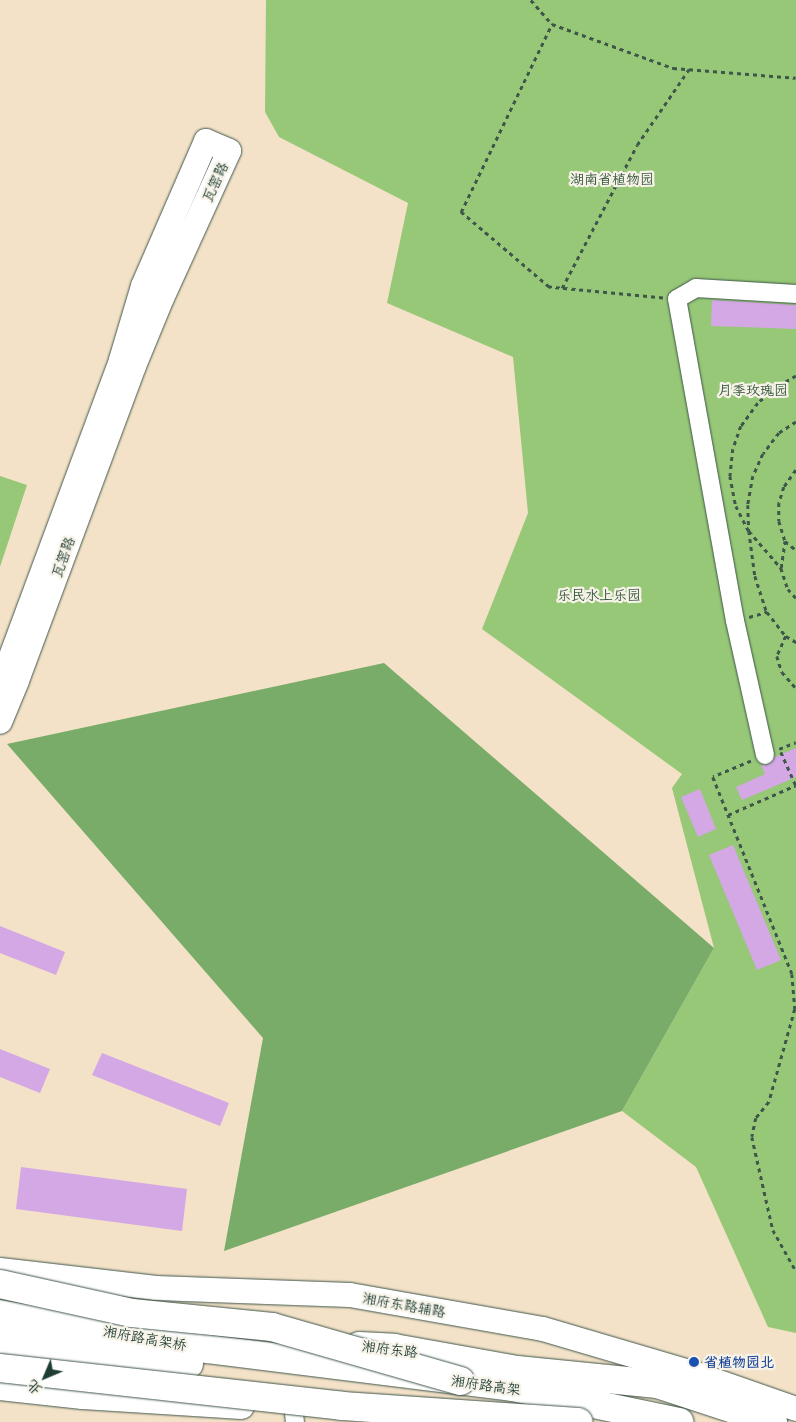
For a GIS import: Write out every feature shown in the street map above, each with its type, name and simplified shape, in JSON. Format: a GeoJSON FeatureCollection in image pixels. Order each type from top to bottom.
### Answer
{"type":"FeatureCollection","features":[{"type":"Feature","properties":{"kind":"main road","name":"瓦窑路"},"geometry":{"type":"LineString","coordinates":[[0,686],[121,360],[143,286],[206,141],[229,151],[162,298],[141,350],[0,722]]}},
{"type":"Feature","properties":{"kind":"main road","name":"湘府东路辅路"},"geometry":{"type":"LineString","coordinates":[[0,1270],[156,1288],[350,1295],[369,1298],[543,1329],[698,1375],[796,1409]]}},
{"type":"Feature","properties":{"kind":"main road"},"geometry":{"type":"LineString","coordinates":[[0,1284],[132,1312],[272,1327],[460,1381]]}},
{"type":"Feature","properties":{"kind":"main road","name":"湘府东路"},"geometry":{"type":"LineString","coordinates":[[0,1304],[120,1323],[272,1340],[394,1348],[517,1370],[657,1384],[774,1422]]}},
{"type":"Feature","properties":{"kind":"main road","name":"湘府路高架桥"},"geometry":{"type":"LineString","coordinates":[[0,1314],[208,1349],[287,1368]]}},
{"type":"Feature","properties":{"kind":"main road","name":"湘府路高架桥"},"geometry":{"type":"LineString","coordinates":[[0,1340],[287,1368]]}},
{"type":"Feature","properties":{"kind":"main road"},"geometry":{"type":"LineString","coordinates":[[0,1354],[187,1380],[244,1407]]}},
{"type":"Feature","properties":{"kind":"main road"},"geometry":{"type":"LineString","coordinates":[[0,1368],[342,1406],[578,1422]]}},
{"type":"Feature","properties":{"kind":"main road","name":"湘府路高架"},"geometry":{"type":"LineString","coordinates":[[287,1368],[460,1381],[512,1388],[679,1422]]}},
{"type":"Feature","properties":{"kind":"main road","name":"湘府路高架"},"geometry":{"type":"LineString","coordinates":[[287,1368],[461,1397],[584,1422]]}},
{"type":"Feature","properties":{"kind":"main road"},"geometry":{"type":"LineString","coordinates":[[0,1388],[83,1397],[244,1407],[295,1417],[379,1422]]}},
{"type":"Feature","properties":{"kind":"street"},"geometry":{"type":"LineString","coordinates":[[773,752],[735,621],[677,299],[696,288],[796,294]]}},
{"type":"Feature","properties":{"kind":"path"},"geometry":{"type":"LineString","coordinates":[[531,0],[552,24],[674,68],[796,78]]}},
{"type":"Feature","properties":{"kind":"path"},"geometry":{"type":"LineString","coordinates":[[552,24],[461,212],[549,287],[677,299]]}},
{"type":"Feature","properties":{"kind":"path"},"geometry":{"type":"LineString","coordinates":[[561,288],[637,145],[689,69]]}},
{"type":"Feature","properties":{"kind":"path"},"geometry":{"type":"LineString","coordinates":[[796,376],[758,402],[741,426],[733,449],[730,476],[736,506],[749,532],[781,568],[788,589],[796,598]]}},
{"type":"Feature","properties":{"kind":"path"},"geometry":{"type":"LineString","coordinates":[[796,422],[779,433],[763,454],[753,476],[748,505],[749,532],[755,576],[767,612],[786,636],[796,642]]}},
{"type":"Feature","properties":{"kind":"path"},"geometry":{"type":"LineString","coordinates":[[781,568],[785,541],[779,521],[779,503],[784,487],[796,470]]}},
{"type":"Feature","properties":{"kind":"path"},"geometry":{"type":"LineString","coordinates":[[785,541],[796,550]]}},
{"type":"Feature","properties":{"kind":"path"},"geometry":{"type":"LineString","coordinates":[[786,636],[777,656],[782,672],[796,688]]}},
{"type":"Feature","properties":{"kind":"path"},"geometry":{"type":"LineString","coordinates":[[796,742],[712,777],[792,974],[795,1009],[769,1102],[756,1118],[752,1137],[773,1230],[796,1271]]}},
{"type":"Feature","properties":{"kind":"path"},"geometry":{"type":"LineString","coordinates":[[728,815],[796,785],[773,752]]}},
{"type":"Feature","properties":{"kind":"green space","name":"湖南省植物园"},"geometry":{"type":"Polygon","coordinates":[[[266,0],[796,0],[796,1333],[768,1327],[696,1167],[622,1111],[714,948],[672,788],[682,774],[482,629],[528,513],[513,357],[387,303],[408,203],[279,137],[265,112],[266,0]]]}},
{"type":"Feature","properties":{"kind":"green space"},"geometry":{"type":"Polygon","coordinates":[[[0,476],[27,485],[0,567],[0,476]]]}},
{"type":"Feature","properties":{"kind":"green space"},"geometry":{"type":"Polygon","coordinates":[[[384,663],[714,948],[622,1111],[224,1251],[263,1038],[7,744],[384,663]]]}},
{"type":"Feature","properties":{"kind":"building"},"geometry":{"type":"Polygon","coordinates":[[[712,300],[796,305],[796,329],[711,326],[712,300]]]}},
{"type":"Feature","properties":{"kind":"building"},"geometry":{"type":"Polygon","coordinates":[[[796,748],[796,777],[742,800],[736,787],[765,774],[761,765],[768,765],[775,757],[796,748]]]}},
{"type":"Feature","properties":{"kind":"building"},"geometry":{"type":"Polygon","coordinates":[[[700,789],[716,829],[698,837],[681,797],[700,789]]]}},
{"type":"Feature","properties":{"kind":"building"},"geometry":{"type":"Polygon","coordinates":[[[733,845],[781,960],[757,970],[709,855],[733,845]]]}},
{"type":"Feature","properties":{"kind":"building"},"geometry":{"type":"Polygon","coordinates":[[[0,926],[65,952],[56,975],[0,953],[0,926]]]}},
{"type":"Feature","properties":{"kind":"building"},"geometry":{"type":"Polygon","coordinates":[[[0,1049],[50,1069],[40,1093],[0,1077],[0,1049]]]}},
{"type":"Feature","properties":{"kind":"building"},"geometry":{"type":"Polygon","coordinates":[[[102,1053],[229,1103],[220,1126],[92,1075],[102,1053]]]}},
{"type":"Feature","properties":{"kind":"building"},"geometry":{"type":"Polygon","coordinates":[[[21,1167],[187,1189],[182,1231],[16,1209],[21,1167]]]}},
{"type":"Feature","properties":{"kind":"place","name":"省植物园北"},"geometry":{"type":"Point","coordinates":[694,1362]}},
{"type":"Feature","properties":{"kind":"park label","name":"月季玫瑰园"},"geometry":{"type":"Point","coordinates":[753,390]}},
{"type":"Feature","properties":{"kind":"park label","name":"乐民水上乐园"},"geometry":{"type":"Point","coordinates":[599,595]}}]}
